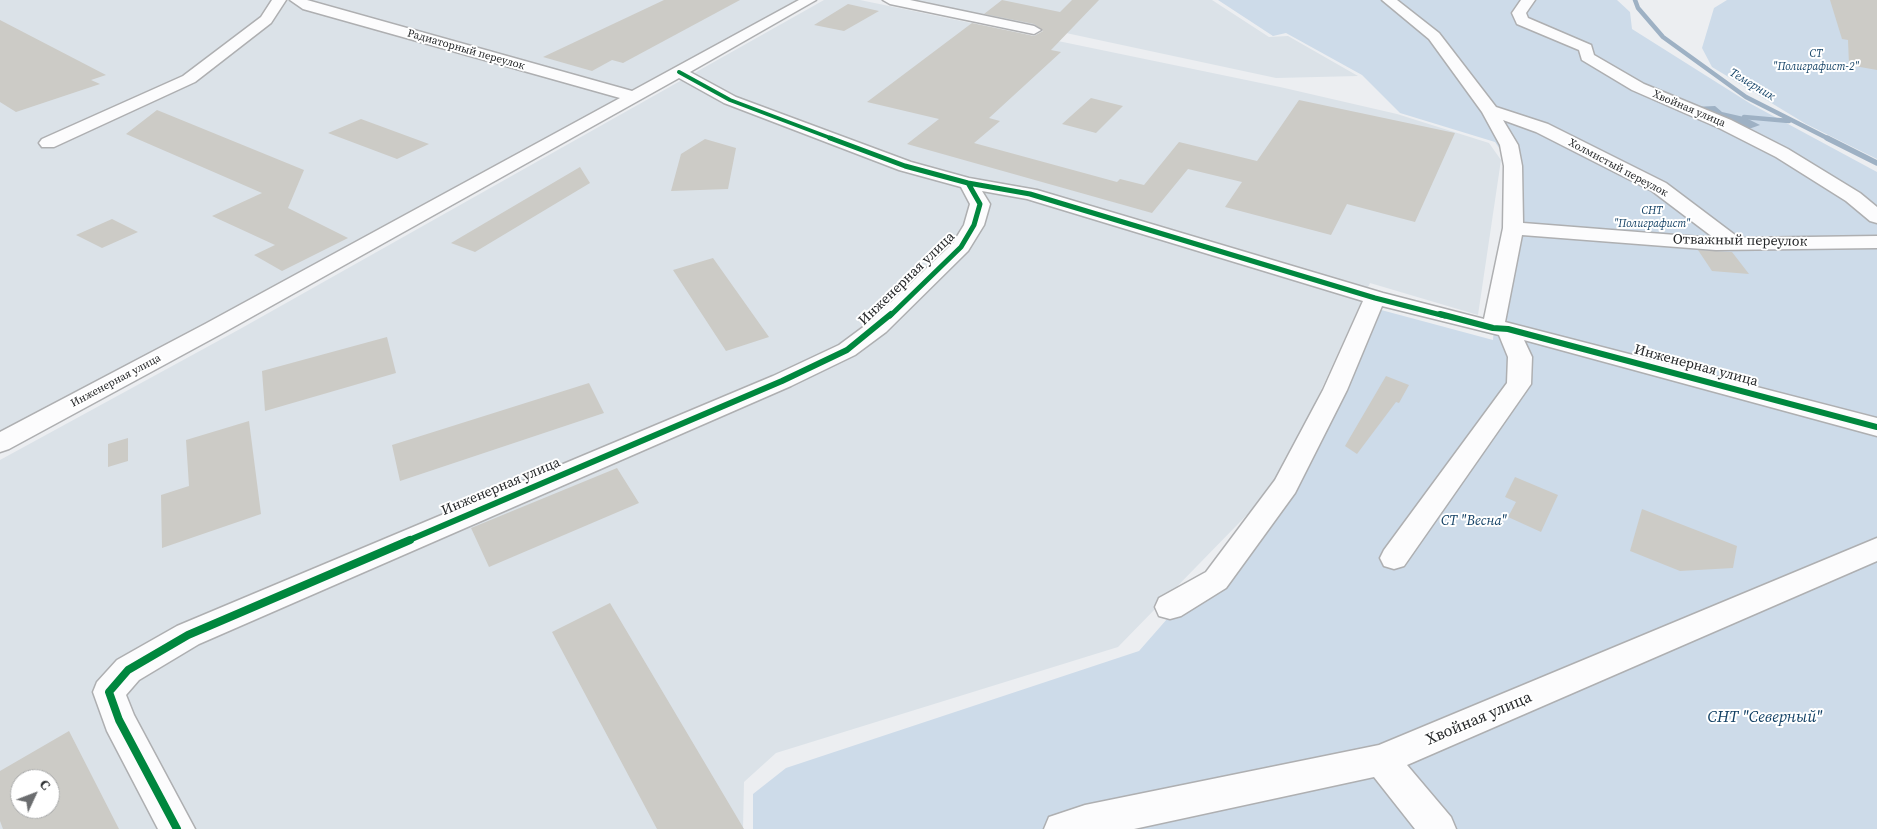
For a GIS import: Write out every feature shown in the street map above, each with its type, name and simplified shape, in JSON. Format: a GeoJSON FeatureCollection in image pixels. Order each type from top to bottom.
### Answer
{"type":"FeatureCollection","features":[{"type":"Feature","properties":{"kind":"street"},"geometry":{"type":"LineString","coordinates":[[48,143],[189,78],[266,20],[278,0]]}},
{"type":"Feature","properties":{"kind":"street","name":"Радиаторный переулок"},"geometry":{"type":"LineString","coordinates":[[297,0],[308,6],[635,97]]}},
{"type":"Feature","properties":{"kind":"street","name":"Инженерная улица"},"geometry":{"type":"LineString","coordinates":[[0,443],[635,97],[809,0]]}},
{"type":"Feature","properties":{"kind":"street"},"geometry":{"type":"LineString","coordinates":[[890,0],[1034,30]]}},
{"type":"Feature","properties":{"kind":"street"},"geometry":{"type":"LineString","coordinates":[[1389,0],[1434,36],[1490,111],[1509,145],[1513,166],[1513,228],[1500,329],[1520,357],[1519,384],[1394,558]]}},
{"type":"Feature","properties":{"kind":"street","name":"Хвойная улица"},"geometry":{"type":"LineString","coordinates":[[1528,0],[1519,13],[1522,22],[1586,48],[1587,57],[1638,87],[1726,124],[1782,153],[1853,197],[1877,217]]}},
{"type":"Feature","properties":{"kind":"street","name":"Инженерная улица"},"geometry":{"type":"LineString","coordinates":[[679,72],[730,100],[905,166],[968,183],[1030,194],[1375,298],[1877,427]]}},
{"type":"Feature","properties":{"kind":"street","name":"Холмистый переулок"},"geometry":{"type":"LineString","coordinates":[[1490,111],[1542,128],[1659,187],[1735,244]]}},
{"type":"Feature","properties":{"kind":"street","name":"Инженерная улица"},"geometry":{"type":"LineString","coordinates":[[177,829],[119,720],[109,692],[128,670],[188,635],[773,384],[847,350],[878,327],[961,247],[974,225],[980,204],[968,183]]}},
{"type":"Feature","properties":{"kind":"street","name":"Отважный переулок"},"geometry":{"type":"LineString","coordinates":[[1513,228],[1735,244],[1877,242]]}},
{"type":"Feature","properties":{"kind":"street"},"geometry":{"type":"LineString","coordinates":[[1170,607],[1216,580],[1285,486],[1335,390],[1375,298]]}},
{"type":"Feature","properties":{"kind":"street","name":"Хвойная улица"},"geometry":{"type":"LineString","coordinates":[[1062,829],[1085,822],[1381,760],[1877,549]]}},
{"type":"Feature","properties":{"kind":"street"},"geometry":{"type":"LineString","coordinates":[[1381,760],[1438,829]]}},
{"type":"Feature","properties":{"kind":"shaded area"},"geometry":{"type":"Polygon","coordinates":[[[0,0],[802,0],[0,440],[0,0]]]}},
{"type":"Feature","properties":{"kind":"shaded area"},"geometry":{"type":"Polygon","coordinates":[[[824,0],[860,0],[1280,87],[1397,114],[1489,143],[1501,160],[1478,315],[1370,283],[1279,482],[1118,647],[776,753],[744,782],[743,829],[0,829],[0,460],[240,329],[824,0]]]}},
{"type":"Feature","properties":{"kind":"shaded area"},"geometry":{"type":"Polygon","coordinates":[[[912,0],[1212,0],[1269,37],[1288,36],[1358,76],[1276,78],[912,0]]]}},
{"type":"Feature","properties":{"kind":"shaded area"},"geometry":{"type":"Polygon","coordinates":[[[1715,106],[1722,112],[1744,117],[1760,125],[1746,130],[1694,107],[1715,106]]]}},
{"type":"Feature","properties":{"kind":"green space"},"geometry":{"type":"Polygon","coordinates":[[[1218,0],[1617,0],[1630,12],[1632,29],[1751,104],[1877,172],[1877,829],[753,829],[753,794],[786,768],[1139,651],[1296,472],[1370,307],[1493,340],[1508,161],[1495,142],[1400,113],[1362,75],[1286,33],[1273,36],[1218,0]]]}},
{"type":"Feature","properties":{"kind":"green space","name":"СТ \"Полиграфист-2\""},"geometry":{"type":"Polygon","coordinates":[[[1727,0],[1877,0],[1877,159],[1806,124],[1712,67],[1702,48],[1714,8],[1727,0]]]}},
{"type":"Feature","properties":{"kind":"building"},"geometry":{"type":"Polygon","coordinates":[[[664,0],[740,0],[623,63],[612,60],[592,71],[543,57],[664,0]]]}},
{"type":"Feature","properties":{"kind":"building"},"geometry":{"type":"Polygon","coordinates":[[[1002,0],[1060,12],[1072,0],[1099,0],[1051,50],[1061,52],[989,118],[1000,121],[974,143],[1117,182],[1120,179],[1144,185],[1179,142],[1257,161],[1299,100],[1455,133],[1415,222],[1347,204],[1331,235],[1225,207],[1242,182],[1188,169],[1152,213],[907,144],[939,119],[867,102],[972,23],[1034,36],[1043,31],[1034,24],[984,14],[1002,0]]]}},
{"type":"Feature","properties":{"kind":"building"},"geometry":{"type":"Polygon","coordinates":[[[1830,0],[1877,0],[1877,70],[1849,65],[1848,40],[1842,39],[1830,0]]]}},
{"type":"Feature","properties":{"kind":"building"},"geometry":{"type":"Polygon","coordinates":[[[848,4],[879,11],[844,31],[814,25],[848,4]]]}},
{"type":"Feature","properties":{"kind":"building"},"geometry":{"type":"Polygon","coordinates":[[[0,20],[106,75],[91,80],[100,84],[16,112],[0,102],[0,20]]]}},
{"type":"Feature","properties":{"kind":"building"},"geometry":{"type":"Polygon","coordinates":[[[1091,98],[1123,106],[1096,133],[1062,124],[1091,98]]]}},
{"type":"Feature","properties":{"kind":"building"},"geometry":{"type":"Polygon","coordinates":[[[157,110],[304,170],[288,208],[348,238],[282,271],[254,255],[275,245],[212,216],[262,193],[126,134],[157,110]]]}},
{"type":"Feature","properties":{"kind":"building"},"geometry":{"type":"Polygon","coordinates":[[[361,119],[429,144],[397,159],[328,133],[361,119]]]}},
{"type":"Feature","properties":{"kind":"building"},"geometry":{"type":"Polygon","coordinates":[[[705,139],[736,148],[728,189],[671,191],[681,154],[705,139]]]}},
{"type":"Feature","properties":{"kind":"building"},"geometry":{"type":"Polygon","coordinates":[[[580,167],[590,183],[475,252],[451,243],[580,167]]]}},
{"type":"Feature","properties":{"kind":"building"},"geometry":{"type":"Polygon","coordinates":[[[112,219],[138,232],[102,248],[76,235],[112,219]]]}},
{"type":"Feature","properties":{"kind":"building"},"geometry":{"type":"Polygon","coordinates":[[[1698,250],[1732,252],[1749,274],[1712,271],[1698,250]]]}},
{"type":"Feature","properties":{"kind":"building"},"geometry":{"type":"Polygon","coordinates":[[[713,258],[769,337],[726,351],[673,270],[713,258]]]}},
{"type":"Feature","properties":{"kind":"building"},"geometry":{"type":"Polygon","coordinates":[[[387,337],[396,373],[265,411],[262,371],[387,337]]]}},
{"type":"Feature","properties":{"kind":"building"},"geometry":{"type":"Polygon","coordinates":[[[1386,376],[1409,385],[1399,403],[1396,402],[1357,454],[1345,446],[1386,376]]]}},
{"type":"Feature","properties":{"kind":"building"},"geometry":{"type":"Polygon","coordinates":[[[589,383],[604,413],[400,481],[392,445],[589,383]]]}},
{"type":"Feature","properties":{"kind":"building"},"geometry":{"type":"Polygon","coordinates":[[[249,421],[261,514],[162,548],[161,495],[189,486],[186,440],[249,421]]]}},
{"type":"Feature","properties":{"kind":"building"},"geometry":{"type":"Polygon","coordinates":[[[128,438],[128,461],[108,467],[108,444],[128,438]]]}},
{"type":"Feature","properties":{"kind":"building"},"geometry":{"type":"Polygon","coordinates":[[[617,468],[639,503],[489,567],[471,528],[617,468]]]}},
{"type":"Feature","properties":{"kind":"building"},"geometry":{"type":"Polygon","coordinates":[[[1515,477],[1558,495],[1541,532],[1508,517],[1516,502],[1505,497],[1515,477]]]}},
{"type":"Feature","properties":{"kind":"building"},"geometry":{"type":"Polygon","coordinates":[[[1642,509],[1737,546],[1733,568],[1680,571],[1630,551],[1642,509]]]}},
{"type":"Feature","properties":{"kind":"building"},"geometry":{"type":"Polygon","coordinates":[[[610,603],[744,829],[657,829],[552,632],[610,603]]]}},
{"type":"Feature","properties":{"kind":"building"},"geometry":{"type":"Polygon","coordinates":[[[69,731],[119,829],[3,829],[0,821],[0,771],[69,731]]]}},
{"type":"Feature","properties":{"kind":"waterway","name":"Темерник"},"geometry":{"type":"LineString","coordinates":[[1635,0],[1638,8],[1663,37],[1746,97],[1829,139]]}},
{"type":"Feature","properties":{"kind":"waterway"},"geometry":{"type":"LineString","coordinates":[[1744,117],[1789,121]]}},
{"type":"Feature","properties":{"kind":"waterway","name":"Темерник"},"geometry":{"type":"LineString","coordinates":[[1829,139],[1877,163]]}},
{"type":"Feature","properties":{"kind":"cycle path"},"geometry":{"type":"LineString","coordinates":[[679,72],[730,100],[905,166],[968,183],[1030,194],[1375,298],[1493,328],[1508,329],[1877,427]]}},
{"type":"Feature","properties":{"kind":"cycle path"},"geometry":{"type":"LineString","coordinates":[[177,829],[119,720],[109,692],[128,670],[188,635],[782,381],[847,350],[878,327],[961,247],[974,225],[980,204],[968,183]]}},
{"type":"Feature","properties":{"kind":"park label","name":"СНТ \"Полиграфист\""},"geometry":{"type":"Point","coordinates":[1652,217]}},
{"type":"Feature","properties":{"kind":"park label","name":"СТ \"Весна\""},"geometry":{"type":"Point","coordinates":[1474,521]}},
{"type":"Feature","properties":{"kind":"park label","name":"СНТ \"Северный\""},"geometry":{"type":"Point","coordinates":[1765,718]}}]}
